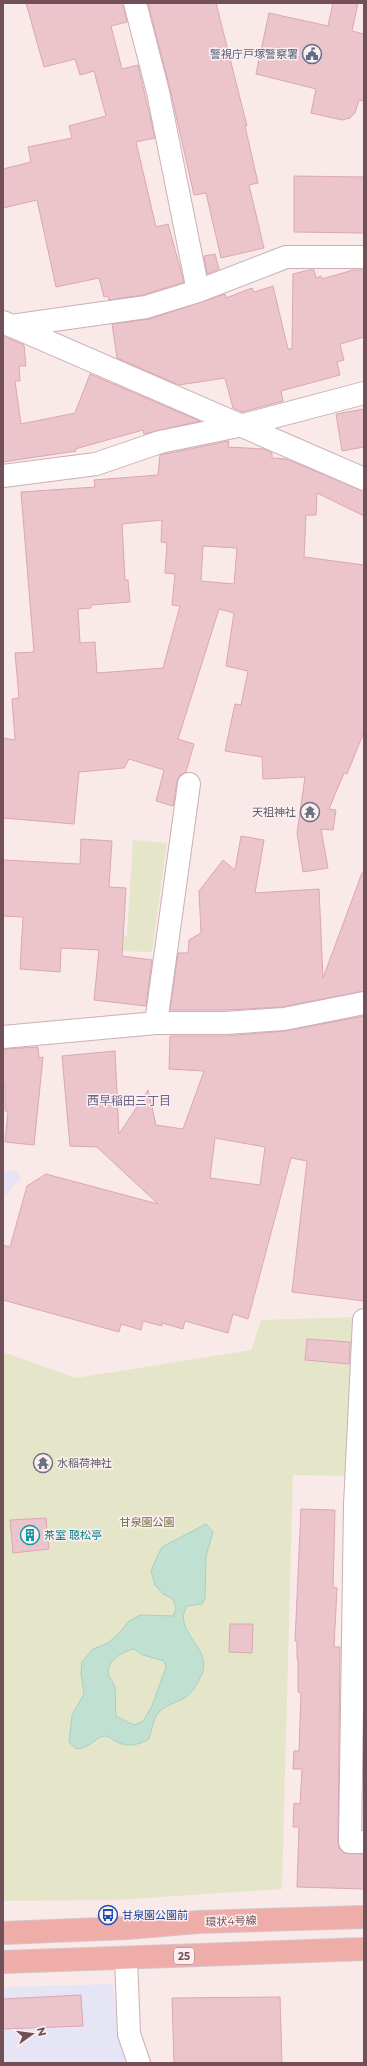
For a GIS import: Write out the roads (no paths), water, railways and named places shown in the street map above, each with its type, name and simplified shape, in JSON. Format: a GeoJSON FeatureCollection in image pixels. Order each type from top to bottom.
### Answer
{"type":"FeatureCollection","features":[{"type":"Feature","properties":{"kind":"main road","name":"環状4号線"},"geometry":{"type":"LineString","coordinates":[[3,1933],[127,1928],[198,1922],[364,1917]]}},
{"type":"Feature","properties":{"kind":"main road","name":"25"},"geometry":{"type":"LineString","coordinates":[[3,1962],[364,1949]]}},
{"type":"Feature","properties":{"kind":"street"},"geometry":{"type":"LineString","coordinates":[[135,3],[158,92],[198,291]]}},
{"type":"Feature","properties":{"kind":"street"},"geometry":{"type":"LineString","coordinates":[[6,325],[146,307],[198,291],[286,257],[364,256]]}},
{"type":"Feature","properties":{"kind":"street"},"geometry":{"type":"LineString","coordinates":[[6,325],[243,425],[364,479]]}},
{"type":"Feature","properties":{"kind":"street"},"geometry":{"type":"LineString","coordinates":[[3,476],[96,464],[160,442],[243,425],[364,393]]}},
{"type":"Feature","properties":{"kind":"street"},"geometry":{"type":"LineString","coordinates":[[156,1023],[189,784]]}},
{"type":"Feature","properties":{"kind":"street"},"geometry":{"type":"LineString","coordinates":[[3,1037],[156,1023],[226,1023],[284,1020],[364,1003]]}},
{"type":"Feature","properties":{"kind":"street"},"geometry":{"type":"LineString","coordinates":[[364,1320],[355,1505],[350,1842],[364,1842]]}},
{"type":"Feature","properties":{"kind":"street"},"geometry":{"type":"LineString","coordinates":[[126,1958],[129,2034],[139,2063]]}},
{"type":"Feature","properties":{"kind":"place","name":"警視庁戸塚警察署"},"geometry":{"type":"Point","coordinates":[312,54]}},
{"type":"Feature","properties":{"kind":"place","name":"天祖神社"},"geometry":{"type":"Point","coordinates":[310,812]}},
{"type":"Feature","properties":{"kind":"place","name":"水稲荷神社"},"geometry":{"type":"Point","coordinates":[43,1463]}},
{"type":"Feature","properties":{"kind":"place","name":"茶室 聴松亭"},"geometry":{"type":"Point","coordinates":[30,1535]}},
{"type":"Feature","properties":{"kind":"place","name":"甘泉園公園前"},"geometry":{"type":"Point","coordinates":[108,1915]}},
{"type":"Feature","properties":{"kind":"district","name":"西早稲田三丁目"},"geometry":{"type":"Point","coordinates":[129,1101]}},
{"type":"Feature","properties":{"kind":"park label","name":"甘泉園公園"},"geometry":{"type":"Point","coordinates":[147,1522]}}]}
